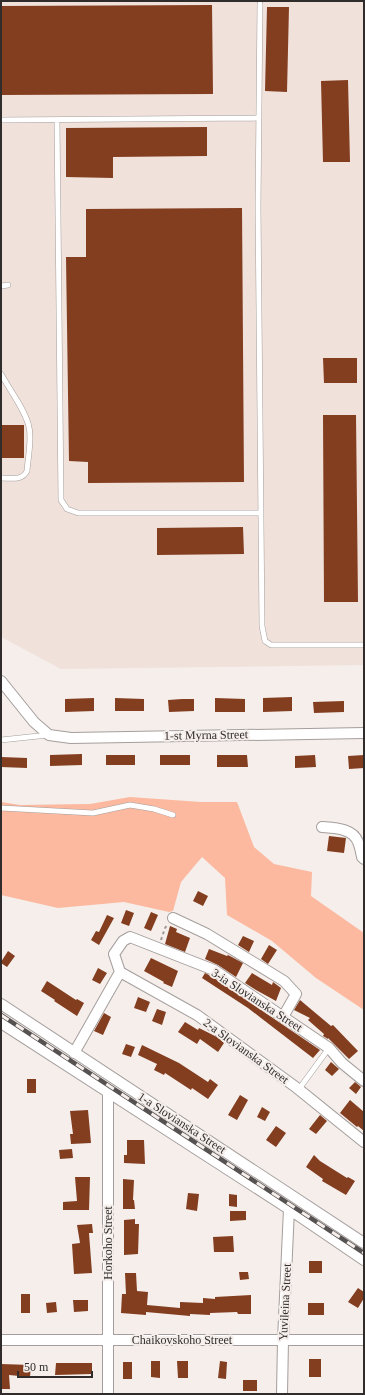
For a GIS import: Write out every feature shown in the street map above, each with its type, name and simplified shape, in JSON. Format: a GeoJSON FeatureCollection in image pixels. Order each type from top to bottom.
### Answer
{"type":"FeatureCollection","features":[{"type":"Feature","properties":{"kind":"street"},"geometry":{"type":"LineString","coordinates":[[1,681],[34,722],[49,735]]}},
{"type":"Feature","properties":{"kind":"street","name":"1-st Myrna Street"},"geometry":{"type":"LineString","coordinates":[[49,735],[71,738],[364,733]]}},
{"type":"Feature","properties":{"kind":"street"},"geometry":{"type":"LineString","coordinates":[[322,827],[339,828],[352,834],[358,840],[362,857],[364,859]]}},
{"type":"Feature","properties":{"kind":"street"},"geometry":{"type":"LineString","coordinates":[[173,918],[207,934],[284,981],[296,994],[283,1017]]}},
{"type":"Feature","properties":{"kind":"street","name":"3-ia Slovianska Street"},"geometry":{"type":"LineString","coordinates":[[120,972],[114,954],[123,941],[130,937],[214,970],[329,1048],[342,1063],[364,1081]]}},
{"type":"Feature","properties":{"kind":"street"},"geometry":{"type":"LineString","coordinates":[[74,1052],[120,972]]}},
{"type":"Feature","properties":{"kind":"street","name":"2-a Slovianska Street"},"geometry":{"type":"LineString","coordinates":[[120,972],[197,1015],[299,1090],[364,1142]]}},
{"type":"Feature","properties":{"kind":"street","name":"1-a Slovianska Street"},"geometry":{"type":"LineString","coordinates":[[1,1004],[364,1242]]}},
{"type":"Feature","properties":{"kind":"street"},"geometry":{"type":"LineString","coordinates":[[1,1023],[289,1209],[364,1260]]}},
{"type":"Feature","properties":{"kind":"street","name":"Horkoho Street"},"geometry":{"type":"LineString","coordinates":[[108,1092],[108,1394]]}},
{"type":"Feature","properties":{"kind":"street","name":"Yuvileina Street"},"geometry":{"type":"LineString","coordinates":[[282,1394],[289,1209]]}},
{"type":"Feature","properties":{"kind":"street","name":"Chaikovskoho Street"},"geometry":{"type":"LineString","coordinates":[[1,1340],[364,1340]]}},
{"type":"Feature","properties":{"kind":"lane"},"geometry":{"type":"LineString","coordinates":[[260,4],[258,207],[262,626],[265,641],[271,645],[364,645]]}},
{"type":"Feature","properties":{"kind":"lane"},"geometry":{"type":"LineString","coordinates":[[1,120],[259,118]]}},
{"type":"Feature","properties":{"kind":"lane"},"geometry":{"type":"LineString","coordinates":[[57,120],[60,500],[67,509],[78,513],[261,513]]}},
{"type":"Feature","properties":{"kind":"lane"},"geometry":{"type":"LineString","coordinates":[[1,286],[8,285]]}},
{"type":"Feature","properties":{"kind":"lane"},"geometry":{"type":"LineString","coordinates":[[1,374],[25,416],[30,433],[28,471],[21,478],[1,478]]}},
{"type":"Feature","properties":{"kind":"lane"},"geometry":{"type":"LineString","coordinates":[[1,740],[49,735]]}},
{"type":"Feature","properties":{"kind":"lane"},"geometry":{"type":"LineString","coordinates":[[1,808],[93,813],[130,805],[154,809],[173,815]]}},
{"type":"Feature","properties":{"kind":"lane"},"geometry":{"type":"LineString","coordinates":[[299,1090],[329,1048]]}},
{"type":"Feature","properties":{"kind":"shaded area"},"geometry":{"type":"Polygon","coordinates":[[[1,1],[364,1],[364,665],[61,669],[1,637],[1,1]]]}},
{"type":"Feature","properties":{"kind":"shaded area"},"geometry":{"type":"Polygon","coordinates":[[[130,797],[201,802],[237,802],[254,847],[274,864],[312,872],[311,896],[364,933],[364,1010],[316,978],[272,941],[227,915],[225,878],[202,857],[181,882],[173,911],[169,912],[124,902],[58,908],[1,895],[1,802],[20,805],[90,804],[130,797]]]}},
{"type":"Feature","properties":{"kind":"building"},"geometry":{"type":"Polygon","coordinates":[[[212,5],[213,94],[1,95],[1,6],[212,5]]]}},
{"type":"Feature","properties":{"kind":"building"},"geometry":{"type":"Polygon","coordinates":[[[267,7],[289,7],[287,92],[265,91],[267,7]]]}},
{"type":"Feature","properties":{"kind":"building"},"geometry":{"type":"Polygon","coordinates":[[[348,80],[350,162],[323,162],[321,81],[348,80]]]}},
{"type":"Feature","properties":{"kind":"building"},"geometry":{"type":"Polygon","coordinates":[[[207,127],[207,156],[113,157],[113,178],[66,177],[66,128],[207,127]]]}},
{"type":"Feature","properties":{"kind":"building"},"geometry":{"type":"Polygon","coordinates":[[[242,208],[244,482],[88,483],[88,462],[69,461],[66,257],[86,257],[86,209],[242,208]]]}},
{"type":"Feature","properties":{"kind":"building"},"geometry":{"type":"Polygon","coordinates":[[[323,358],[357,358],[357,383],[324,383],[323,358]]]}},
{"type":"Feature","properties":{"kind":"building"},"geometry":{"type":"Polygon","coordinates":[[[323,415],[356,415],[358,602],[324,602],[323,415]]]}},
{"type":"Feature","properties":{"kind":"building"},"geometry":{"type":"Polygon","coordinates":[[[1,425],[24,425],[24,458],[1,458],[1,425]]]}},
{"type":"Feature","properties":{"kind":"building"},"geometry":{"type":"Polygon","coordinates":[[[243,527],[244,554],[157,555],[157,528],[243,527]]]}},
{"type":"Feature","properties":{"kind":"building"},"geometry":{"type":"Polygon","coordinates":[[[292,697],[292,711],[263,712],[263,698],[292,697]]]}},
{"type":"Feature","properties":{"kind":"building"},"geometry":{"type":"Polygon","coordinates":[[[94,698],[94,711],[65,712],[65,699],[94,698]]]}},
{"type":"Feature","properties":{"kind":"building"},"geometry":{"type":"Polygon","coordinates":[[[115,698],[144,699],[144,711],[115,711],[115,698]]]}},
{"type":"Feature","properties":{"kind":"building"},"geometry":{"type":"Polygon","coordinates":[[[215,698],[245,699],[245,712],[215,712],[215,698]]]}},
{"type":"Feature","properties":{"kind":"building"},"geometry":{"type":"Polygon","coordinates":[[[194,699],[194,711],[169,712],[168,700],[194,699]]]}},
{"type":"Feature","properties":{"kind":"building"},"geometry":{"type":"Polygon","coordinates":[[[344,701],[344,712],[314,713],[313,702],[344,701]]]}},
{"type":"Feature","properties":{"kind":"building"},"geometry":{"type":"Polygon","coordinates":[[[82,754],[82,765],[50,766],[50,755],[82,754]]]}},
{"type":"Feature","properties":{"kind":"building"},"geometry":{"type":"Polygon","coordinates":[[[106,755],[135,755],[135,765],[106,765],[106,755]]]}},
{"type":"Feature","properties":{"kind":"building"},"geometry":{"type":"Polygon","coordinates":[[[160,755],[190,755],[190,765],[160,765],[160,755]]]}},
{"type":"Feature","properties":{"kind":"building"},"geometry":{"type":"Polygon","coordinates":[[[217,755],[247,755],[248,767],[217,767],[217,755]]]}},
{"type":"Feature","properties":{"kind":"building"},"geometry":{"type":"Polygon","coordinates":[[[315,755],[316,767],[295,768],[295,756],[315,755]]]}},
{"type":"Feature","properties":{"kind":"building"},"geometry":{"type":"Polygon","coordinates":[[[364,755],[364,768],[349,769],[348,756],[364,755]]]}},
{"type":"Feature","properties":{"kind":"building"},"geometry":{"type":"Polygon","coordinates":[[[1,757],[27,758],[27,768],[1,767],[1,757]]]}},
{"type":"Feature","properties":{"kind":"building"},"geometry":{"type":"Polygon","coordinates":[[[329,836],[346,838],[344,853],[327,851],[329,836]]]}},
{"type":"Feature","properties":{"kind":"building"},"geometry":{"type":"Polygon","coordinates":[[[198,891],[208,896],[203,906],[193,901],[198,891]]]}},
{"type":"Feature","properties":{"kind":"building"},"geometry":{"type":"Polygon","coordinates":[[[126,910],[134,913],[129,926],[121,923],[126,910]]]}},
{"type":"Feature","properties":{"kind":"building"},"geometry":{"type":"Polygon","coordinates":[[[151,912],[158,915],[151,931],[144,928],[151,912]]]}},
{"type":"Feature","properties":{"kind":"building"},"geometry":{"type":"Polygon","coordinates":[[[107,915],[114,918],[99,945],[91,940],[96,931],[99,932],[107,915]]]}},
{"type":"Feature","properties":{"kind":"building"},"geometry":{"type":"Polygon","coordinates":[[[170,926],[177,929],[176,932],[190,938],[185,952],[165,944],[170,926]]]}},
{"type":"Feature","properties":{"kind":"building"},"geometry":{"type":"Polygon","coordinates":[[[243,936],[254,941],[249,952],[238,945],[243,936]]]}},
{"type":"Feature","properties":{"kind":"building"},"geometry":{"type":"Polygon","coordinates":[[[269,945],[277,950],[268,964],[261,959],[269,945]]]}},
{"type":"Feature","properties":{"kind":"building"},"geometry":{"type":"Polygon","coordinates":[[[209,949],[227,956],[228,955],[243,963],[236,977],[218,965],[205,959],[209,949]]]}},
{"type":"Feature","properties":{"kind":"building"},"geometry":{"type":"Polygon","coordinates":[[[8,951],[15,956],[7,967],[1,962],[8,951]]]}},
{"type":"Feature","properties":{"kind":"building"},"geometry":{"type":"Polygon","coordinates":[[[151,958],[178,971],[172,987],[144,971],[151,958]]]}},
{"type":"Feature","properties":{"kind":"building"},"geometry":{"type":"Polygon","coordinates":[[[98,968],[107,973],[100,984],[92,980],[98,968]]]}},
{"type":"Feature","properties":{"kind":"building"},"geometry":{"type":"Polygon","coordinates":[[[205,973],[320,1050],[313,1058],[248,1008],[202,978],[205,973]]]}},
{"type":"Feature","properties":{"kind":"building"},"geometry":{"type":"Polygon","coordinates":[[[252,973],[272,985],[273,982],[281,988],[276,1001],[245,983],[252,973]]]}},
{"type":"Feature","properties":{"kind":"building"},"geometry":{"type":"Polygon","coordinates":[[[47,981],[76,1000],[77,999],[84,1003],[77,1016],[41,991],[47,981]]]}},
{"type":"Feature","properties":{"kind":"building"},"geometry":{"type":"Polygon","coordinates":[[[138,997],[150,1002],[146,1012],[134,1008],[138,997]]]}},
{"type":"Feature","properties":{"kind":"building"},"geometry":{"type":"Polygon","coordinates":[[[300,1000],[331,1026],[333,1025],[358,1051],[349,1059],[328,1038],[323,1036],[324,1034],[308,1020],[310,1018],[294,1010],[300,1000]]]}},
{"type":"Feature","properties":{"kind":"building"},"geometry":{"type":"Polygon","coordinates":[[[157,1009],[166,1012],[162,1025],[152,1021],[157,1009]]]}},
{"type":"Feature","properties":{"kind":"building"},"geometry":{"type":"Polygon","coordinates":[[[104,1013],[111,1017],[103,1035],[94,1031],[104,1013]]]}},
{"type":"Feature","properties":{"kind":"building"},"geometry":{"type":"Polygon","coordinates":[[[185,1022],[198,1030],[199,1028],[217,1037],[224,1043],[218,1052],[200,1039],[197,1044],[178,1032],[185,1022]]]}},
{"type":"Feature","properties":{"kind":"building"},"geometry":{"type":"Polygon","coordinates":[[[126,1044],[135,1047],[131,1057],[122,1054],[126,1044]]]}},
{"type":"Feature","properties":{"kind":"building"},"geometry":{"type":"Polygon","coordinates":[[[142,1045],[179,1063],[208,1082],[210,1079],[218,1085],[208,1099],[165,1073],[164,1075],[154,1070],[157,1064],[138,1055],[142,1045]]]}},
{"type":"Feature","properties":{"kind":"building"},"geometry":{"type":"Polygon","coordinates":[[[331,1062],[339,1069],[332,1076],[325,1070],[331,1062]]]}},
{"type":"Feature","properties":{"kind":"building"},"geometry":{"type":"Polygon","coordinates":[[[27,1079],[36,1079],[36,1093],[27,1093],[27,1079]]]}},
{"type":"Feature","properties":{"kind":"building"},"geometry":{"type":"Polygon","coordinates":[[[355,1082],[361,1087],[356,1094],[349,1088],[355,1082]]]}},
{"type":"Feature","properties":{"kind":"building"},"geometry":{"type":"Polygon","coordinates":[[[240,1095],[248,1100],[237,1120],[228,1115],[240,1095]]]}},
{"type":"Feature","properties":{"kind":"building"},"geometry":{"type":"Polygon","coordinates":[[[350,1100],[364,1112],[364,1131],[340,1113],[350,1100]]]}},
{"type":"Feature","properties":{"kind":"building"},"geometry":{"type":"Polygon","coordinates":[[[262,1107],[270,1112],[265,1121],[257,1117],[262,1107]]]}},
{"type":"Feature","properties":{"kind":"building"},"geometry":{"type":"Polygon","coordinates":[[[88,1110],[91,1143],[71,1144],[70,1134],[73,1134],[70,1111],[88,1110]]]}},
{"type":"Feature","properties":{"kind":"building"},"geometry":{"type":"Polygon","coordinates":[[[320,1115],[327,1121],[316,1134],[309,1129],[320,1115]]]}},
{"type":"Feature","properties":{"kind":"building"},"geometry":{"type":"Polygon","coordinates":[[[276,1126],[286,1133],[276,1147],[266,1140],[276,1126]]]}},
{"type":"Feature","properties":{"kind":"building"},"geometry":{"type":"Polygon","coordinates":[[[127,1140],[144,1140],[145,1164],[124,1163],[124,1155],[127,1155],[127,1140]]]}},
{"type":"Feature","properties":{"kind":"building"},"geometry":{"type":"Polygon","coordinates":[[[72,1149],[73,1158],[60,1159],[59,1150],[72,1149]]]}},
{"type":"Feature","properties":{"kind":"building"},"geometry":{"type":"Polygon","coordinates":[[[314,1155],[320,1161],[347,1178],[348,1177],[355,1181],[346,1195],[322,1181],[323,1179],[306,1167],[314,1155]]]}},
{"type":"Feature","properties":{"kind":"building"},"geometry":{"type":"Polygon","coordinates":[[[75,1177],[90,1177],[89,1210],[63,1210],[63,1202],[77,1201],[75,1177]]]}},
{"type":"Feature","properties":{"kind":"building"},"geometry":{"type":"Polygon","coordinates":[[[123,1179],[134,1180],[133,1200],[135,1209],[123,1209],[123,1179]]]}},
{"type":"Feature","properties":{"kind":"building"},"geometry":{"type":"Polygon","coordinates":[[[188,1193],[199,1194],[197,1211],[186,1209],[188,1193]]]}},
{"type":"Feature","properties":{"kind":"building"},"geometry":{"type":"Polygon","coordinates":[[[229,1194],[237,1195],[237,1207],[229,1206],[229,1194]]]}},
{"type":"Feature","properties":{"kind":"building"},"geometry":{"type":"Polygon","coordinates":[[[230,1211],[246,1211],[246,1220],[230,1221],[230,1211]]]}},
{"type":"Feature","properties":{"kind":"building"},"geometry":{"type":"Polygon","coordinates":[[[135,1219],[135,1224],[139,1224],[138,1254],[124,1255],[124,1220],[135,1219]]]}},
{"type":"Feature","properties":{"kind":"building"},"geometry":{"type":"Polygon","coordinates":[[[92,1224],[93,1233],[89,1233],[92,1273],[74,1274],[72,1244],[80,1243],[77,1225],[92,1224]]]}},
{"type":"Feature","properties":{"kind":"building"},"geometry":{"type":"Polygon","coordinates":[[[233,1236],[234,1252],[214,1252],[213,1237],[233,1236]]]}},
{"type":"Feature","properties":{"kind":"building"},"geometry":{"type":"Polygon","coordinates":[[[309,1261],[322,1261],[322,1273],[309,1273],[309,1261]]]}},
{"type":"Feature","properties":{"kind":"building"},"geometry":{"type":"Polygon","coordinates":[[[239,1272],[248,1272],[249,1279],[240,1280],[239,1272]]]}},
{"type":"Feature","properties":{"kind":"building"},"geometry":{"type":"Polygon","coordinates":[[[125,1273],[136,1273],[137,1291],[148,1292],[147,1305],[180,1308],[180,1302],[203,1303],[203,1298],[215,1299],[215,1297],[251,1295],[251,1314],[238,1314],[237,1312],[210,1313],[210,1315],[190,1314],[190,1316],[146,1312],[146,1315],[121,1313],[122,1294],[126,1294],[125,1273]]]}},
{"type":"Feature","properties":{"kind":"building"},"geometry":{"type":"Polygon","coordinates":[[[358,1288],[364,1292],[364,1298],[358,1308],[348,1302],[358,1288]]]}},
{"type":"Feature","properties":{"kind":"building"},"geometry":{"type":"Polygon","coordinates":[[[21,1294],[30,1294],[30,1313],[21,1313],[21,1294]]]}},
{"type":"Feature","properties":{"kind":"building"},"geometry":{"type":"Polygon","coordinates":[[[73,1300],[88,1300],[88,1311],[74,1312],[73,1300]]]}},
{"type":"Feature","properties":{"kind":"building"},"geometry":{"type":"Polygon","coordinates":[[[56,1302],[57,1312],[47,1313],[46,1303],[56,1302]]]}},
{"type":"Feature","properties":{"kind":"building"},"geometry":{"type":"Polygon","coordinates":[[[308,1303],[324,1303],[324,1315],[308,1315],[308,1303]]]}},
{"type":"Feature","properties":{"kind":"building"},"geometry":{"type":"Polygon","coordinates":[[[309,1359],[321,1359],[321,1377],[309,1377],[309,1359]]]}},
{"type":"Feature","properties":{"kind":"building"},"geometry":{"type":"Polygon","coordinates":[[[151,1361],[160,1361],[160,1378],[151,1377],[151,1361]]]}},
{"type":"Feature","properties":{"kind":"building"},"geometry":{"type":"Polygon","coordinates":[[[177,1361],[188,1361],[188,1378],[178,1378],[177,1361]]]}},
{"type":"Feature","properties":{"kind":"building"},"geometry":{"type":"Polygon","coordinates":[[[220,1361],[227,1362],[226,1379],[218,1378],[220,1361]]]}},
{"type":"Feature","properties":{"kind":"building"},"geometry":{"type":"Polygon","coordinates":[[[123,1362],[132,1362],[132,1379],[123,1379],[123,1362]]]}},
{"type":"Feature","properties":{"kind":"building"},"geometry":{"type":"Polygon","coordinates":[[[56,1363],[92,1363],[92,1374],[55,1375],[56,1363]]]}},
{"type":"Feature","properties":{"kind":"building"},"geometry":{"type":"Polygon","coordinates":[[[1,1364],[31,1365],[30,1377],[9,1375],[10,1389],[1,1389],[1,1364]]]}},
{"type":"Feature","properties":{"kind":"building"},"geometry":{"type":"Polygon","coordinates":[[[243,1380],[257,1380],[257,1391],[243,1391],[243,1380]]]}},
{"type":"Feature","properties":{"kind":"railway"},"geometry":{"type":"LineString","coordinates":[[1,1015],[364,1253]]}}]}
